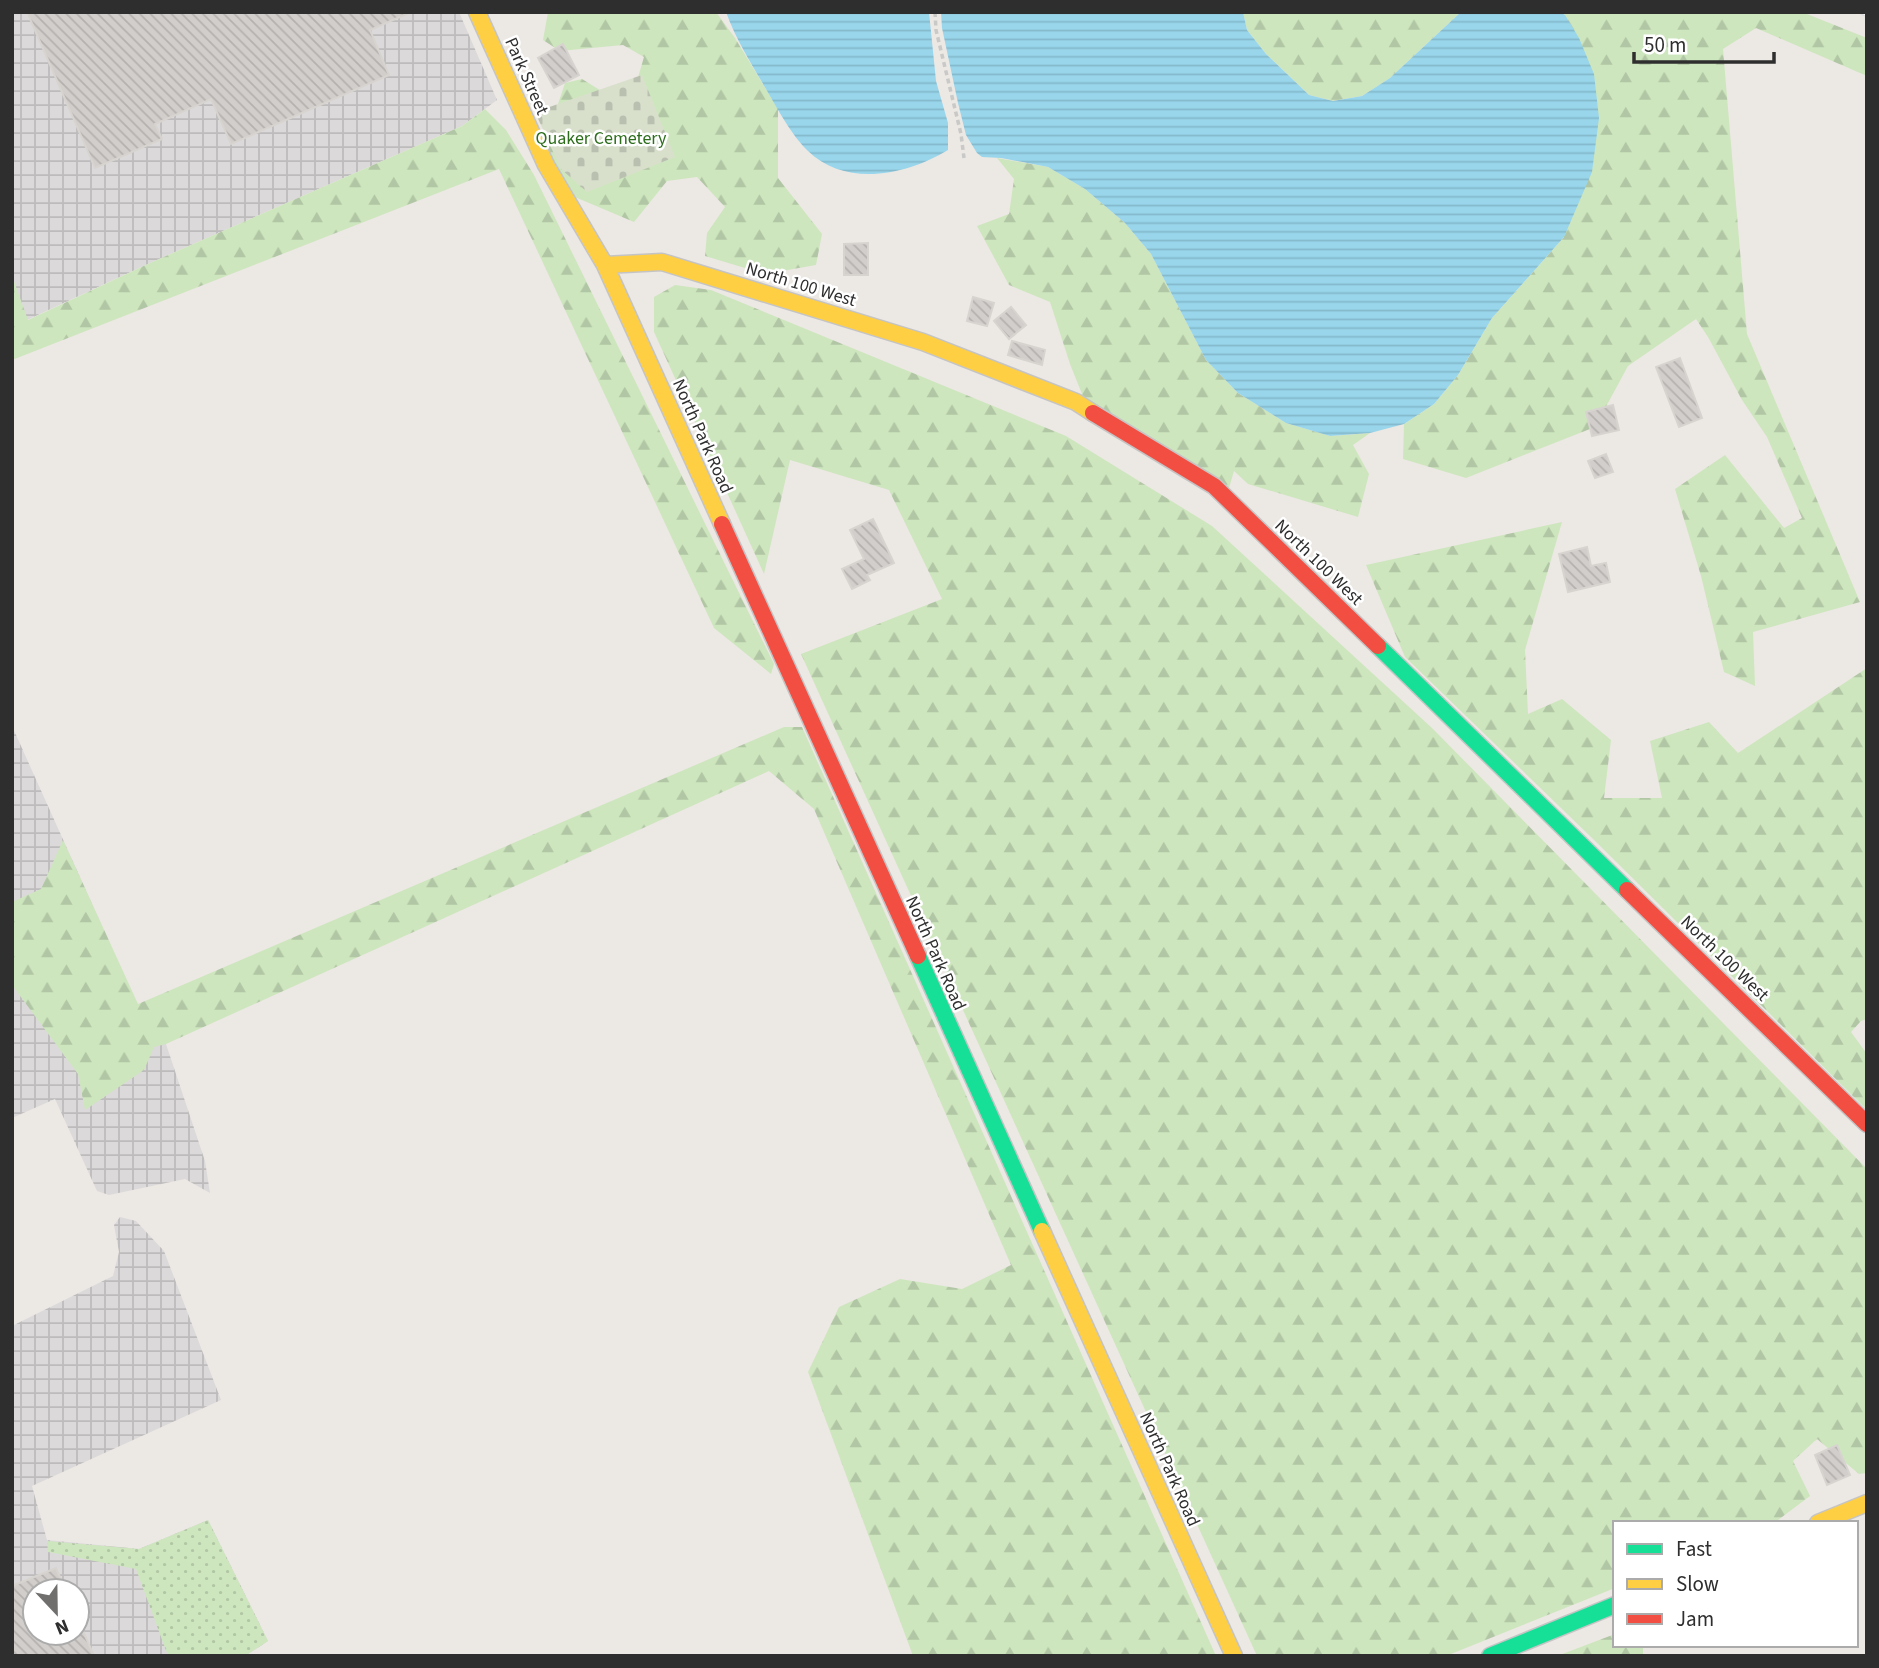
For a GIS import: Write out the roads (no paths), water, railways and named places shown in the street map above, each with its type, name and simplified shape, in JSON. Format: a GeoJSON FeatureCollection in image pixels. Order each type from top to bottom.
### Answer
{"type":"FeatureCollection","features":[{"type":"Feature","properties":{"kind":"street","name":"Park Street"},"geometry":{"type":"LineString","coordinates":[[477,12],[546,165],[605,265]]}},
{"type":"Feature","properties":{"kind":"street","name":"North 100 West"},"geometry":{"type":"LineString","coordinates":[[605,265],[662,262],[923,342],[1076,401],[1214,486],[1867,1124]]}},
{"type":"Feature","properties":{"kind":"street","name":"North Park Road"},"geometry":{"type":"LineString","coordinates":[[605,265],[1234,1656]]}},
{"type":"Feature","properties":{"kind":"street"},"geometry":{"type":"LineString","coordinates":[[1823,1521],[1867,1503]]}},
{"type":"Feature","properties":{"kind":"street"},"geometry":{"type":"LineString","coordinates":[[1490,1656],[1613,1606]]}},
{"type":"Feature","properties":{"kind":"water"},"geometry":{"type":"Polygon","coordinates":[[[726,12],[929,12],[936,81],[948,123],[948,150],[914,166],[877,174],[858,174],[823,163],[802,145],[785,122],[744,51],[726,12]]]}},
{"type":"Feature","properties":{"kind":"water"},"geometry":{"type":"Polygon","coordinates":[[[941,12],[1243,12],[1247,30],[1266,54],[1309,95],[1333,101],[1362,96],[1390,78],[1461,12],[1560,12],[1565,15],[1579,38],[1594,74],[1599,118],[1592,172],[1564,237],[1492,318],[1458,375],[1434,404],[1404,424],[1370,433],[1330,436],[1286,423],[1238,393],[1206,360],[1151,254],[1125,223],[1085,189],[1048,167],[982,157],[977,153],[966,135],[942,28],[941,12]]]}},
{"type":"Feature","properties":{"kind":"park label","name":"Quaker Cemetery"},"geometry":{"type":"Point","coordinates":[601,138]}}]}
